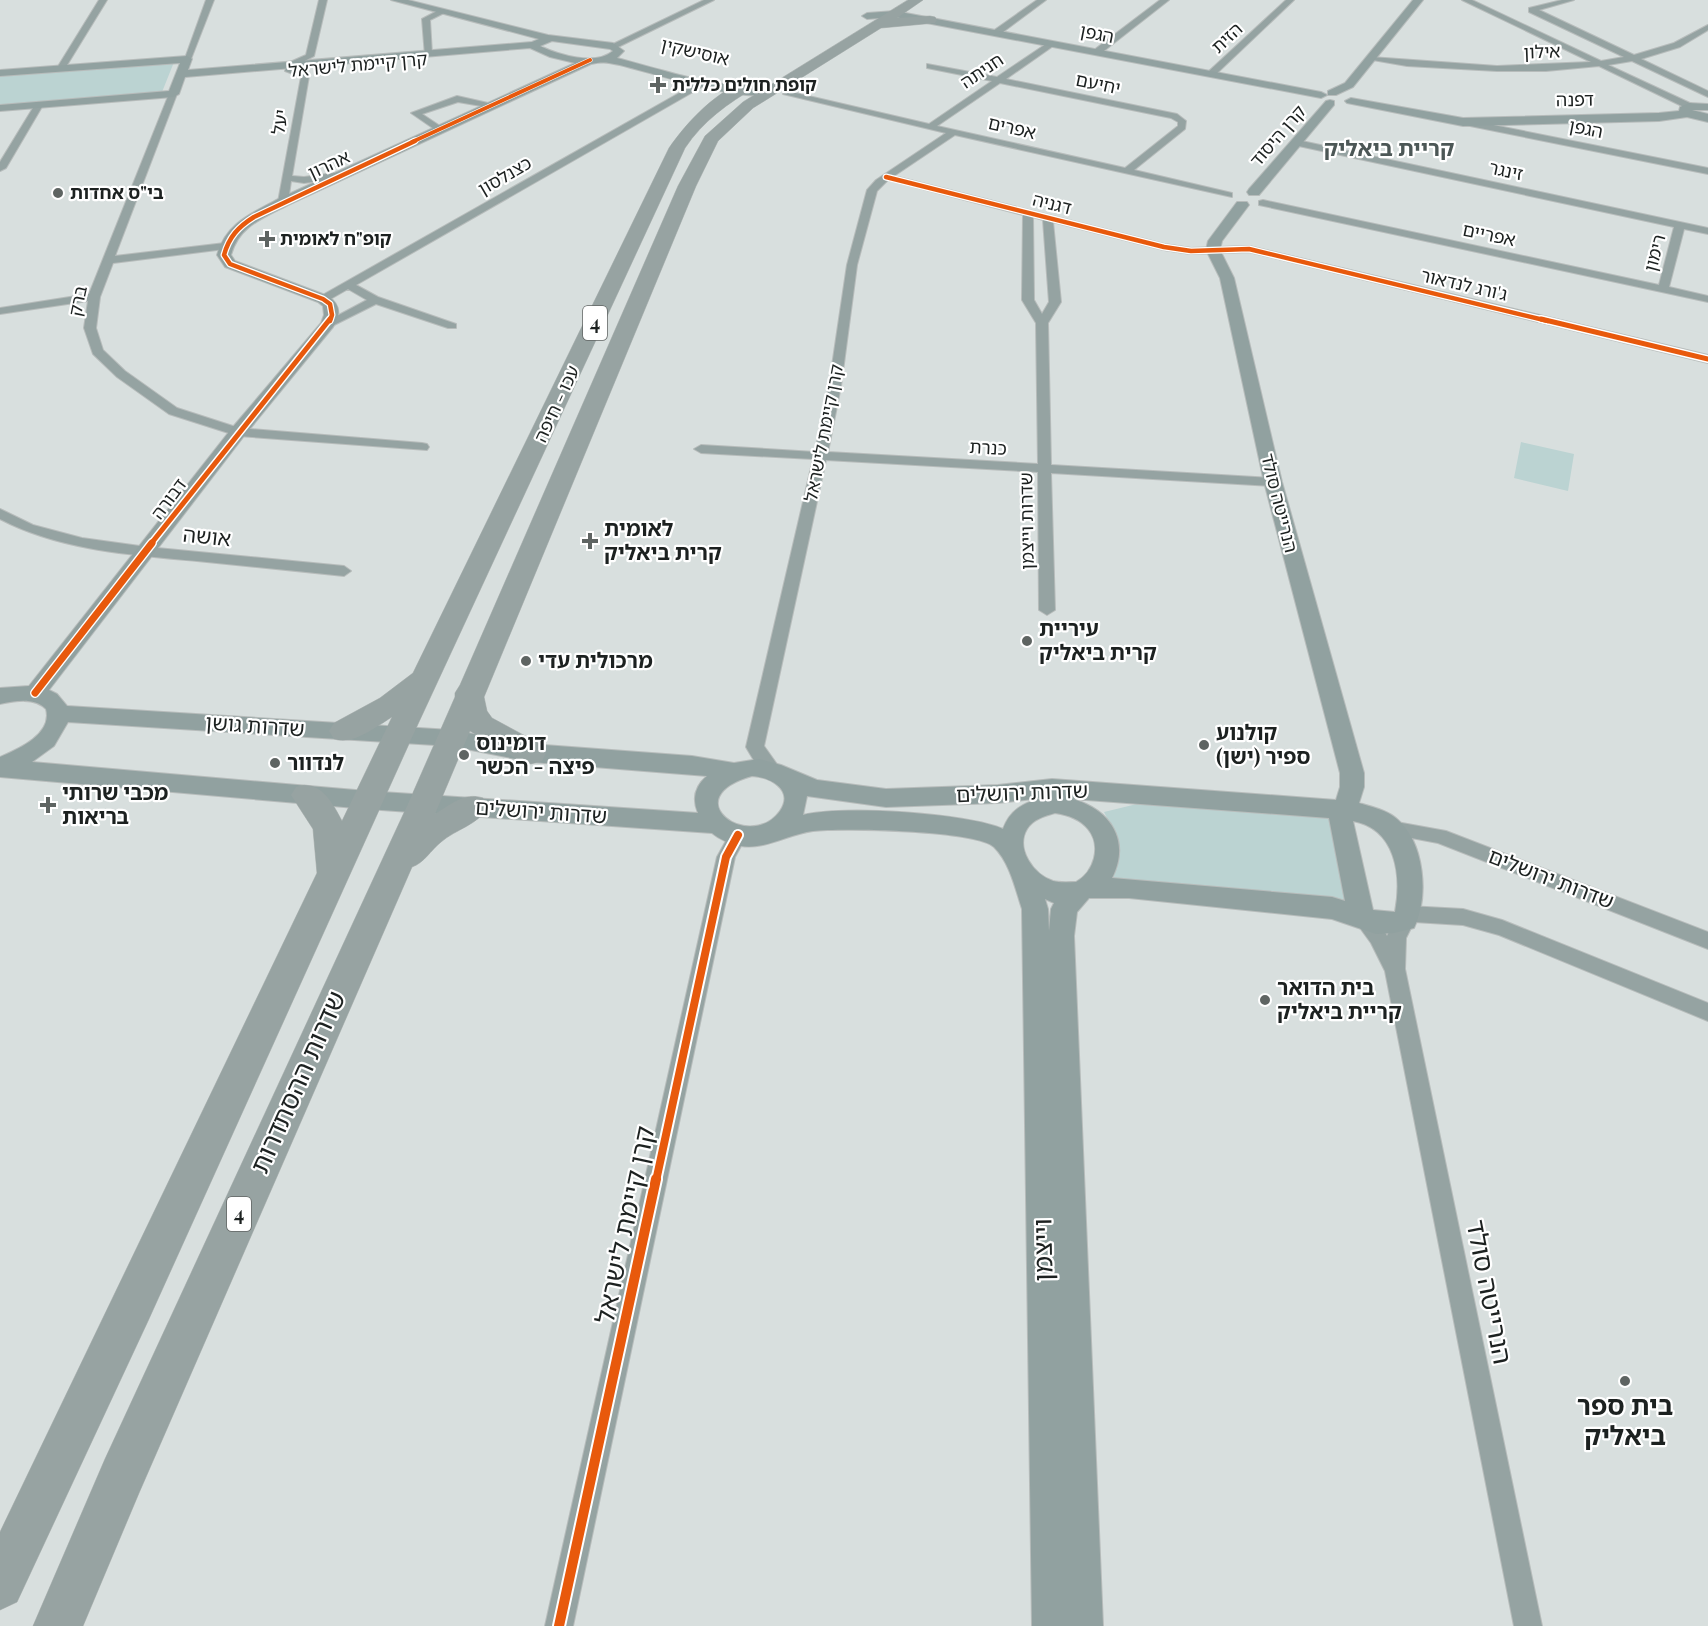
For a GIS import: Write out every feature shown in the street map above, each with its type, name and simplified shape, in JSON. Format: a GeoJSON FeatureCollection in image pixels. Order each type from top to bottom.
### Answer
{"type":"FeatureCollection","features":[{"type":"Feature","properties":{"kind":"highway","name":"עכו - חיפה"},"geometry":{"type":"LineString","coordinates":[[451,738],[687,186],[711,139],[766,88],[894,7],[915,1]]}},
{"type":"Feature","properties":{"kind":"highway"},"geometry":{"type":"LineString","coordinates":[[915,1],[914,12],[930,20]]}},
{"type":"Feature","properties":{"kind":"highway"},"geometry":{"type":"LineString","coordinates":[[872,22],[930,20]]}},
{"type":"Feature","properties":{"kind":"highway","name":"עכו - חיפה"},"geometry":{"type":"LineString","coordinates":[[398,735],[677,148],[689,128],[717,104],[766,88],[872,22]]}},
{"type":"Feature","properties":{"kind":"highway"},"geometry":{"type":"LineString","coordinates":[[709,77],[717,93],[717,104]]}},
{"type":"Feature","properties":{"kind":"highway"},"geometry":{"type":"LineString","coordinates":[[344,731],[390,705],[426,674]]}},
{"type":"Feature","properties":{"kind":"highway"},"geometry":{"type":"LineString","coordinates":[[469,693],[473,712],[482,726],[531,753]]}},
{"type":"Feature","properties":{"kind":"highway","name":"4"},"geometry":{"type":"LineString","coordinates":[[0,1585],[133,1306],[398,735]]}},
{"type":"Feature","properties":{"kind":"highway","name":"4"},"geometry":{"type":"LineString","coordinates":[[424,804],[451,738]]}},
{"type":"Feature","properties":{"kind":"highway"},"geometry":{"type":"LineString","coordinates":[[307,795],[327,821],[332,832],[332,875]]}},
{"type":"Feature","properties":{"kind":"highway","name":"שדרות ההסתדרות"},"geometry":{"type":"LineString","coordinates":[[58,1626],[122,1476],[424,804]]}},
{"type":"Feature","properties":{"kind":"highway"},"geometry":{"type":"LineString","coordinates":[[393,873],[431,832],[472,807]]}},
{"type":"Feature","properties":{"kind":"street"},"geometry":{"type":"LineString","coordinates":[[61,68],[103,0]]}},
{"type":"Feature","properties":{"kind":"street","name":"ברק"},"geometry":{"type":"LineString","coordinates":[[210,0],[94,297],[90,328],[97,351],[121,374],[173,411],[238,432],[422,447]]}},
{"type":"Feature","properties":{"kind":"street"},"geometry":{"type":"LineString","coordinates":[[290,68],[310,56],[323,0]]}},
{"type":"Feature","properties":{"kind":"street"},"geometry":{"type":"LineString","coordinates":[[396,0],[550,38]]}},
{"type":"Feature","properties":{"kind":"street"},"geometry":{"type":"LineString","coordinates":[[608,59],[616,49],[710,0]]}},
{"type":"Feature","properties":{"kind":"street"},"geometry":{"type":"LineString","coordinates":[[996,33],[1042,0]]}},
{"type":"Feature","properties":{"kind":"street"},"geometry":{"type":"LineString","coordinates":[[1097,52],[1165,0]]}},
{"type":"Feature","properties":{"kind":"street","name":"הזית"},"geometry":{"type":"LineString","coordinates":[[1211,74],[1290,0]]}},
{"type":"Feature","properties":{"kind":"street"},"geometry":{"type":"LineString","coordinates":[[1349,94],[1371,59],[1418,0]]}},
{"type":"Feature","properties":{"kind":"street"},"geometry":{"type":"LineString","coordinates":[[1466,0],[1708,118]]}},
{"type":"Feature","properties":{"kind":"street"},"geometry":{"type":"LineString","coordinates":[[1570,0],[1532,10],[1708,94]]}},
{"type":"Feature","properties":{"kind":"street","name":"הגפן"},"geometry":{"type":"LineString","coordinates":[[894,7],[930,20],[1328,97],[1340,104],[1349,94],[1463,122],[1708,171]]}},
{"type":"Feature","properties":{"kind":"street"},"geometry":{"type":"LineString","coordinates":[[428,54],[426,19],[441,11]]}},
{"type":"Feature","properties":{"kind":"street","name":"אילון"},"geometry":{"type":"LineString","coordinates":[[1371,59],[1460,68],[1560,68],[1631,58],[1672,48],[1694,38],[1708,27]]}},
{"type":"Feature","properties":{"kind":"street"},"geometry":{"type":"LineString","coordinates":[[536,47],[550,38]]}},
{"type":"Feature","properties":{"kind":"street","name":"אוסישקין"},"geometry":{"type":"LineString","coordinates":[[550,38],[616,49],[653,59]]}},
{"type":"Feature","properties":{"kind":"street","name":"חניתה"},"geometry":{"type":"LineString","coordinates":[[931,126],[1052,44]]}},
{"type":"Feature","properties":{"kind":"street"},"geometry":{"type":"LineString","coordinates":[[536,47],[556,56],[591,60]]}},
{"type":"Feature","properties":{"kind":"street","name":"קרן קיימת לישראל"},"geometry":{"type":"LineString","coordinates":[[290,68],[428,54],[536,47]]}},
{"type":"Feature","properties":{"kind":"street","name":"קרן קיימת לישראל"},"geometry":{"type":"LineString","coordinates":[[180,78],[536,47]]}},
{"type":"Feature","properties":{"kind":"street"},"geometry":{"type":"LineString","coordinates":[[0,73],[188,59]]}},
{"type":"Feature","properties":{"kind":"street","name":"אוסישקין"},"geometry":{"type":"LineString","coordinates":[[591,60],[608,59],[766,88]]}},
{"type":"Feature","properties":{"kind":"street","name":"אהרון"},"geometry":{"type":"LineString","coordinates":[[225,246],[237,227],[286,189],[312,189],[591,60]]}},
{"type":"Feature","properties":{"kind":"street","name":"יחיעם"},"geometry":{"type":"LineString","coordinates":[[930,66],[1174,116],[1182,121],[1182,127],[1126,172]]}},
{"type":"Feature","properties":{"kind":"street","name":"יעל"},"geometry":{"type":"LineString","coordinates":[[286,189],[305,76],[290,68]]}},
{"type":"Feature","properties":{"kind":"street","name":"אוסישקין"},"geometry":{"type":"LineString","coordinates":[[709,77],[740,78],[766,88]]}},
{"type":"Feature","properties":{"kind":"street","name":"כצנלסון"},"geometry":{"type":"LineString","coordinates":[[323,299],[709,77]]}},
{"type":"Feature","properties":{"kind":"street","name":"אפרים"},"geometry":{"type":"LineString","coordinates":[[766,88],[1247,199]]}},
{"type":"Feature","properties":{"kind":"street"},"geometry":{"type":"LineString","coordinates":[[0,108],[173,94]]}},
{"type":"Feature","properties":{"kind":"street","name":"קרן היסוד"},"geometry":{"type":"LineString","coordinates":[[1247,199],[1297,143],[1328,97]]}},
{"type":"Feature","properties":{"kind":"street"},"geometry":{"type":"LineString","coordinates":[[440,130],[415,112],[457,99],[493,105]]}},
{"type":"Feature","properties":{"kind":"street"},"geometry":{"type":"LineString","coordinates":[[1,168],[39,105]]}},
{"type":"Feature","properties":{"kind":"street"},"geometry":{"type":"LineString","coordinates":[[1688,109],[1708,107]]}},
{"type":"Feature","properties":{"kind":"street","name":"דפנה"},"geometry":{"type":"LineString","coordinates":[[1463,122],[1659,117],[1688,109]]}},
{"type":"Feature","properties":{"kind":"street","name":"קרן קיימת לישראל"},"geometry":{"type":"LineString","coordinates":[[776,772],[755,747],[836,386],[852,266],[872,190],[886,177],[955,131]]}},
{"type":"Feature","properties":{"kind":"street","name":"זינגר"},"geometry":{"type":"LineString","coordinates":[[1297,143],[1708,231]]}},
{"type":"Feature","properties":{"kind":"street"},"geometry":{"type":"LineString","coordinates":[[286,189],[304,180],[342,175]]}},
{"type":"Feature","properties":{"kind":"street","name":"דגניה"},"geometry":{"type":"LineString","coordinates":[[886,177],[1179,250],[1213,250]]}},
{"type":"Feature","properties":{"kind":"street"},"geometry":{"type":"LineString","coordinates":[[1213,250],[1215,241],[1247,199]]}},
{"type":"Feature","properties":{"kind":"street","name":"אפריים"},"geometry":{"type":"LineString","coordinates":[[1247,199],[1708,299]]}},
{"type":"Feature","properties":{"kind":"street","name":"שדרות וייצמן"},"geometry":{"type":"LineString","coordinates":[[1028,214],[1028,300],[1042,323],[1047,610]]}},
{"type":"Feature","properties":{"kind":"street","name":"שדרות וייצמן"},"geometry":{"type":"LineString","coordinates":[[1042,323],[1055,302],[1048,219]]}},
{"type":"Feature","properties":{"kind":"street","name":"רימון"},"geometry":{"type":"LineString","coordinates":[[1663,289],[1680,225]]}},
{"type":"Feature","properties":{"kind":"street"},"geometry":{"type":"LineString","coordinates":[[109,260],[225,246],[224,255],[230,264],[323,299],[333,309],[328,324]]}},
{"type":"Feature","properties":{"kind":"street","name":"ג'ורג לנדאור"},"geometry":{"type":"LineString","coordinates":[[1213,250],[1249,249],[1708,359]]}},
{"type":"Feature","properties":{"kind":"street","name":"הנרייטה סולד"},"geometry":{"type":"LineString","coordinates":[[1213,250],[1227,278],[1273,482],[1352,773],[1352,787],[1342,810]]}},
{"type":"Feature","properties":{"kind":"street"},"geometry":{"type":"LineString","coordinates":[[348,285],[374,299],[452,326]]}},
{"type":"Feature","properties":{"kind":"street"},"geometry":{"type":"LineString","coordinates":[[0,311],[94,297]]}},
{"type":"Feature","properties":{"kind":"street"},"geometry":{"type":"LineString","coordinates":[[328,324],[370,304],[374,299]]}},
{"type":"Feature","properties":{"kind":"street","name":"דבורה"},"geometry":{"type":"LineString","coordinates":[[35,693],[147,552],[238,432],[328,324]]}},
{"type":"Feature","properties":{"kind":"street","name":"כנרת"},"geometry":{"type":"LineString","coordinates":[[701,449],[1273,482]]}},
{"type":"Feature","properties":{"kind":"street","name":"אושה"},"geometry":{"type":"LineString","coordinates":[[0,513],[28,528],[82,542],[147,552],[344,571]]}},
{"type":"Feature","properties":{"kind":"street"},"geometry":{"type":"LineString","coordinates":[[0,767],[34,750],[48,738],[56,725],[58,713],[55,704],[47,697],[35,693],[2,695]]}},
{"type":"Feature","properties":{"kind":"street","name":"שדרות גושן"},"geometry":{"type":"LineString","coordinates":[[58,713],[451,738]]}},
{"type":"Feature","properties":{"kind":"street"},"geometry":{"type":"LineString","coordinates":[[451,738],[531,753],[692,765],[731,771],[752,767],[776,772],[790,783],[795,794],[795,806],[789,818],[779,827],[765,833],[738,835],[725,831],[715,824],[709,816],[706,799],[714,783],[731,771]]}},
{"type":"Feature","properties":{"kind":"street"},"geometry":{"type":"LineString","coordinates":[[0,767],[367,800]]}},
{"type":"Feature","properties":{"kind":"street","name":"שדרות ירושלים"},"geometry":{"type":"LineString","coordinates":[[776,772],[813,789],[886,798],[998,794],[1052,788],[1342,810],[1365,814],[1391,828],[1440,836],[1708,941]]}},
{"type":"Feature","properties":{"kind":"street"},"geometry":{"type":"LineString","coordinates":[[886,798],[955,806],[1007,808],[1102,806],[1169,797]]}},
{"type":"Feature","properties":{"kind":"street","name":"שדרות ירושלים"},"geometry":{"type":"LineString","coordinates":[[367,800],[715,824]]}},
{"type":"Feature","properties":{"kind":"street"},"geometry":{"type":"LineString","coordinates":[[1040,806],[1030,809],[1015,824],[1012,834],[1019,865],[1029,881],[1044,888],[1062,892],[1129,888],[1332,908],[1363,919],[1395,923],[1407,917],[1445,915],[1482,922],[1708,1012]]}},
{"type":"Feature","properties":{"kind":"street"},"geometry":{"type":"LineString","coordinates":[[1068,806],[1083,811],[1095,820],[1106,839],[1106,864],[1096,882],[1082,890]]}},
{"type":"Feature","properties":{"kind":"street"},"geometry":{"type":"LineString","coordinates":[[1342,810],[1363,919]]}},
{"type":"Feature","properties":{"kind":"street","name":"שדרות ירושלים"},"geometry":{"type":"LineString","coordinates":[[765,833],[811,822],[830,821],[870,821],[960,827],[991,834],[1001,839],[1019,865]]}},
{"type":"Feature","properties":{"kind":"street"},"geometry":{"type":"LineString","coordinates":[[1391,828],[1406,856],[1410,881],[1410,909],[1407,917]]}},
{"type":"Feature","properties":{"kind":"street","name":"קרן קיימת לישראל"},"geometry":{"type":"LineString","coordinates":[[559,1626],[726,857],[738,835]]}},
{"type":"Feature","properties":{"kind":"street","name":"וייצמן"},"geometry":{"type":"LineString","coordinates":[[1019,865],[1035,909],[1051,1626]]}},
{"type":"Feature","properties":{"kind":"street","name":"וייצמן"},"geometry":{"type":"LineString","coordinates":[[1082,890],[1065,909],[1060,936],[1084,1626]]}},
{"type":"Feature","properties":{"kind":"street","name":"הנרייטה סולד"},"geometry":{"type":"LineString","coordinates":[[1407,917],[1396,938],[1395,969],[1528,1626]]}},
{"type":"Feature","properties":{"kind":"street","name":"הנרייטה סולד"},"geometry":{"type":"LineString","coordinates":[[1363,919],[1378,937],[1395,969]]}},
{"type":"Feature","properties":{"kind":"shaded area"},"geometry":{"type":"Polygon","coordinates":[[[174,62],[162,92],[0,106],[0,76],[174,62]]]}},
{"type":"Feature","properties":{"kind":"shaded area"},"geometry":{"type":"Polygon","coordinates":[[[1521,442],[1574,454],[1568,491],[1514,478],[1521,442]]]}},
{"type":"Feature","properties":{"kind":"shaded area"},"geometry":{"type":"Polygon","coordinates":[[[1141,803],[1332,817],[1350,906],[1113,879],[1116,862],[1115,845],[1104,812],[1141,803]]]}},
{"type":"Feature","properties":{"kind":"cycle path"},"geometry":{"type":"LineString","coordinates":[[35,693],[238,432],[328,324],[332,315],[330,304],[323,299],[230,264],[224,255],[227,244],[238,228],[283,202],[590,60]]}},
{"type":"Feature","properties":{"kind":"cycle path"},"geometry":{"type":"LineString","coordinates":[[886,177],[1164,247],[1191,251],[1249,249],[1708,359]]}},
{"type":"Feature","properties":{"kind":"cycle path"},"geometry":{"type":"LineString","coordinates":[[559,1626],[726,857],[738,835]]}},
{"type":"Feature","properties":{"kind":"place","name":"קופת חולים כללית"},"geometry":{"type":"Point","coordinates":[658,85]}},
{"type":"Feature","properties":{"kind":"place","name":"בי\"ס אחדות"},"geometry":{"type":"Point","coordinates":[58,193]}},
{"type":"Feature","properties":{"kind":"place","name":"קופ\"ח לאומית"},"geometry":{"type":"Point","coordinates":[267,239]}},
{"type":"Feature","properties":{"kind":"place","name":"לאומית קרית ביאליק"},"geometry":{"type":"Point","coordinates":[590,541]}},
{"type":"Feature","properties":{"kind":"place","name":"עיריית קרית ביאליק"},"geometry":{"type":"Point","coordinates":[1027,641]}},
{"type":"Feature","properties":{"kind":"place","name":"מרכולית עדי"},"geometry":{"type":"Point","coordinates":[526,661]}},
{"type":"Feature","properties":{"kind":"place","name":"קולנוע ספיר (ישן)"},"geometry":{"type":"Point","coordinates":[1204,745]}},
{"type":"Feature","properties":{"kind":"place","name":"דומינוס פיצה - הכשר"},"geometry":{"type":"Point","coordinates":[464,755]}},
{"type":"Feature","properties":{"kind":"place","name":"לנדוור"},"geometry":{"type":"Point","coordinates":[275,763]}},
{"type":"Feature","properties":{"kind":"place","name":"מכבי שרותי בריאות"},"geometry":{"type":"Point","coordinates":[48,805]}},
{"type":"Feature","properties":{"kind":"place","name":"בית הדואר קריית ביאליק"},"geometry":{"type":"Point","coordinates":[1265,1000]}},
{"type":"Feature","properties":{"kind":"place","name":"בית ספר ביאליק"},"geometry":{"type":"Point","coordinates":[1625,1381]}},
{"type":"Feature","properties":{"kind":"district","name":"קריית ביאליק"},"geometry":{"type":"Point","coordinates":[1389,148]}}]}
